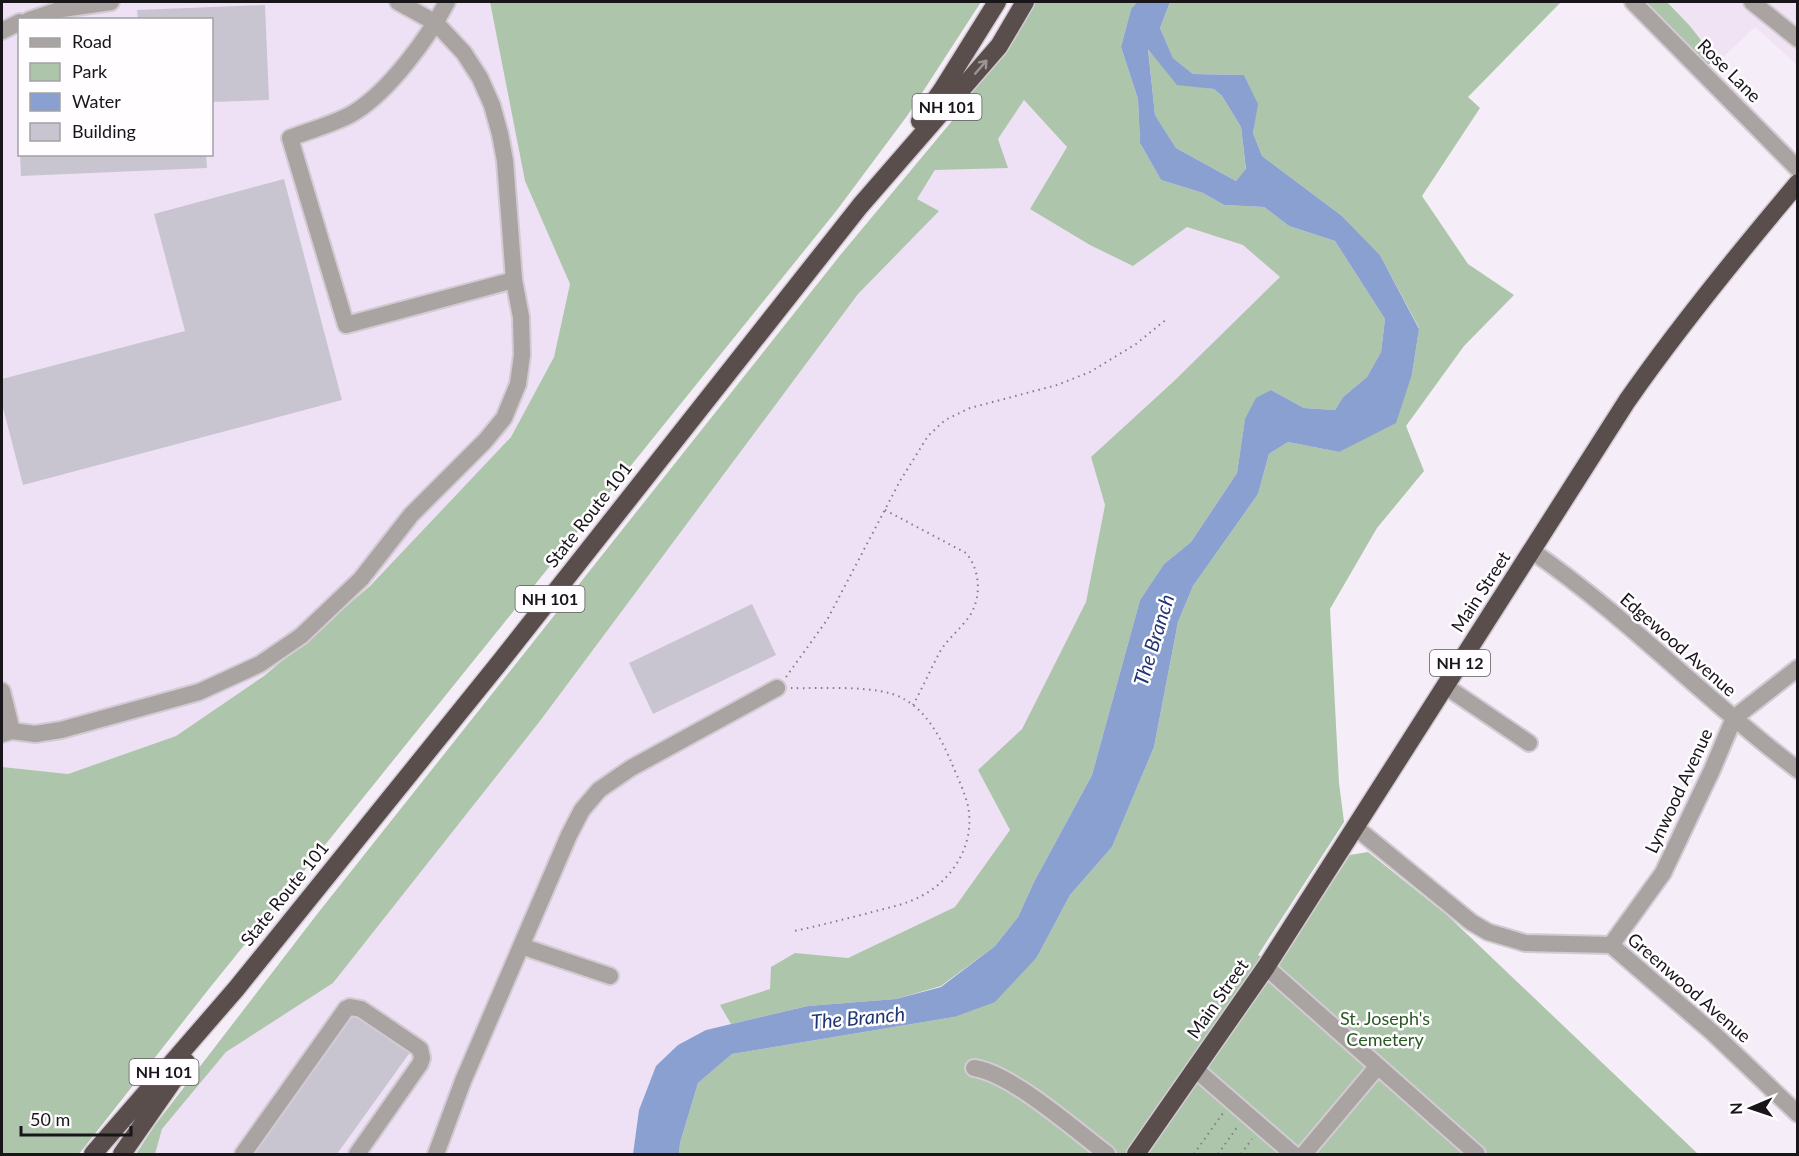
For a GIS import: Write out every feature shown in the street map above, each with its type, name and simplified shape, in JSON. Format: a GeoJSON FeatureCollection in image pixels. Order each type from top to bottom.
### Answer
{"type":"FeatureCollection","features":[{"type":"Feature","properties":{"kind":"highway","name":"State Route 101"},"geometry":{"type":"LineString","coordinates":[[860,206],[942,90],[997,2]]}},
{"type":"Feature","properties":{"kind":"highway","name":"State Route 101"},"geometry":{"type":"LineString","coordinates":[[93,1155],[236,989],[500,662],[860,206],[999,46],[1025,2]]}},
{"type":"Feature","properties":{"kind":"highway","name":"Main Street"},"geometry":{"type":"LineString","coordinates":[[1136,1155],[1266,967],[1627,401],[1668,342],[1797,183]]}},
{"type":"Feature","properties":{"kind":"highway","name":"State Route 101"},"geometry":{"type":"LineString","coordinates":[[122,1155],[236,989]]}},
{"type":"Feature","properties":{"kind":"street"},"geometry":{"type":"LineString","coordinates":[[35,18],[62,9],[111,2]]}},
{"type":"Feature","properties":{"kind":"street"},"geometry":{"type":"LineString","coordinates":[[2,692],[7,733],[35,734],[61,730],[199,692],[260,664],[301,636],[361,579],[411,515],[485,441],[504,418],[518,384],[522,355],[521,317],[514,280],[505,161],[492,105],[480,78],[464,54],[436,22],[398,2]]}},
{"type":"Feature","properties":{"kind":"street"},"geometry":{"type":"LineString","coordinates":[[447,2],[436,22],[405,63],[371,100],[353,114],[290,138],[346,325],[514,280]]}},
{"type":"Feature","properties":{"kind":"street","name":"Rose Lane"},"geometry":{"type":"LineString","coordinates":[[1633,2],[1797,169]]}},
{"type":"Feature","properties":{"kind":"street"},"geometry":{"type":"LineString","coordinates":[[1752,2],[1797,39]]}},
{"type":"Feature","properties":{"kind":"street"},"geometry":{"type":"LineString","coordinates":[[2,31],[18,23]]}},
{"type":"Feature","properties":{"kind":"street","name":"Edgewood Avenue"},"geometry":{"type":"LineString","coordinates":[[1532,551],[1602,605],[1751,734],[1797,770]]}},
{"type":"Feature","properties":{"kind":"street","name":"Lynwood Avenue"},"geometry":{"type":"LineString","coordinates":[[1611,945],[1663,873],[1734,718],[1797,668]]}},
{"type":"Feature","properties":{"kind":"street"},"geometry":{"type":"LineString","coordinates":[[1445,686],[1529,743]]}},
{"type":"Feature","properties":{"kind":"street"},"geometry":{"type":"LineString","coordinates":[[436,1155],[463,1081],[573,826],[582,810],[599,790],[631,768],[777,688]]}},
{"type":"Feature","properties":{"kind":"street","name":"Greenwood Avenue"},"geometry":{"type":"LineString","coordinates":[[1355,826],[1471,922],[1488,932],[1525,943],[1611,945],[1713,1033],[1797,1114]]}},
{"type":"Feature","properties":{"kind":"street"},"geometry":{"type":"LineString","coordinates":[[521,946],[610,976]]}},
{"type":"Feature","properties":{"kind":"street"},"geometry":{"type":"LineString","coordinates":[[1266,967],[1477,1155]]}},
{"type":"Feature","properties":{"kind":"street"},"geometry":{"type":"LineString","coordinates":[[243,1155],[346,1009],[350,1007],[361,1010],[420,1049],[422,1053],[420,1064],[357,1155]]}},
{"type":"Feature","properties":{"kind":"street"},"geometry":{"type":"LineString","coordinates":[[1304,1155],[1377,1066]]}},
{"type":"Feature","properties":{"kind":"street"},"geometry":{"type":"LineString","coordinates":[[974,1068],[991,1072],[1017,1087],[1107,1155]]}},
{"type":"Feature","properties":{"kind":"street"},"geometry":{"type":"LineString","coordinates":[[1195,1069],[1293,1155]]}},
{"type":"Feature","properties":{"kind":"path"},"geometry":{"type":"LineString","coordinates":[[777,688],[827,620],[885,510],[928,436],[945,420],[970,408],[1057,385],[1090,372],[1136,344],[1167,318]]}},
{"type":"Feature","properties":{"kind":"path"},"geometry":{"type":"LineString","coordinates":[[885,510],[966,553],[974,562],[977,574],[976,602],[967,621],[953,633],[941,650],[914,705]]}},
{"type":"Feature","properties":{"kind":"path"},"geometry":{"type":"LineString","coordinates":[[777,688],[886,692],[902,697],[920,709],[942,741],[967,805],[970,824],[960,859],[947,876],[926,893],[903,904],[794,931]]}},
{"type":"Feature","properties":{"kind":"path"},"geometry":{"type":"LineString","coordinates":[[1194,1155],[1232,1101]]}},
{"type":"Feature","properties":{"kind":"path"},"geometry":{"type":"LineString","coordinates":[[1218,1155],[1247,1114]]}},
{"type":"Feature","properties":{"kind":"path"},"geometry":{"type":"LineString","coordinates":[[1241,1155],[1261,1126]]}},
{"type":"Feature","properties":{"kind":"shaded area"},"geometry":{"type":"Polygon","coordinates":[[[2,2],[490,2],[525,181],[570,284],[554,357],[511,437],[370,586],[264,676],[176,736],[68,774],[2,767],[2,2]]]}},
{"type":"Feature","properties":{"kind":"shaded area"},"geometry":{"type":"Polygon","coordinates":[[[1667,2],[1797,2],[1797,65],[1755,27],[1718,62],[1690,26],[1667,2]]]}},
{"type":"Feature","properties":{"kind":"shaded area"},"geometry":{"type":"Polygon","coordinates":[[[1024,100],[1067,147],[1030,209],[1187,227],[1243,244],[1280,277],[1174,381],[1091,457],[1105,505],[1086,602],[1022,729],[978,770],[1010,830],[955,907],[848,958],[794,953],[770,989],[721,1005],[731,1024],[706,1030],[639,1110],[633,1154],[155,1154],[162,1129],[226,1052],[333,983],[540,721],[858,294],[938,211],[916,200],[936,170],[998,139],[1024,100]]]}},
{"type":"Feature","properties":{"kind":"green space"},"geometry":{"type":"Polygon","coordinates":[[[490,2],[981,2],[907,116],[837,210],[208,990],[79,1154],[2,1154],[2,767],[68,774],[176,736],[264,676],[370,586],[511,437],[554,357],[570,284],[525,181],[490,2]]]}},
{"type":"Feature","properties":{"kind":"green space"},"geometry":{"type":"Polygon","coordinates":[[[1032,2],[1137,2],[1131,9],[1121,47],[1138,99],[1140,143],[1161,180],[1203,193],[1224,205],[1264,207],[1289,226],[1335,241],[1385,319],[1381,352],[1367,377],[1343,397],[1335,410],[1304,408],[1271,390],[1245,420],[1237,473],[1191,542],[1164,564],[1140,600],[1092,775],[1034,882],[1018,917],[995,946],[941,986],[896,999],[808,1006],[731,1024],[720,1005],[770,989],[771,967],[795,953],[848,958],[955,907],[1010,830],[978,770],[1022,729],[1086,602],[1105,505],[1091,457],[1174,381],[1280,277],[1243,245],[1187,227],[1133,266],[1090,245],[1030,209],[1067,147],[1024,100],[998,139],[1008,168],[935,170],[917,199],[939,211],[858,294],[540,721],[333,983],[226,1052],[162,1129],[155,1154],[136,1154],[155,1125],[318,913],[842,253],[952,121],[1014,33],[1032,2]]]}},
{"type":"Feature","properties":{"kind":"green space","name":"St. Joseph's Cemetery"},"geometry":{"type":"Polygon","coordinates":[[[1170,2],[1561,2],[1468,97],[1480,108],[1422,196],[1468,264],[1514,295],[1464,346],[1406,426],[1424,471],[1377,528],[1330,609],[1339,783],[1344,822],[1258,955],[1277,967],[1350,855],[1368,852],[1447,915],[1698,1154],[679,1154],[680,1143],[698,1083],[732,1054],[954,1017],[1037,957],[1070,895],[1112,847],[1154,747],[1178,622],[1193,586],[1258,494],[1269,454],[1288,442],[1339,452],[1412,374],[1419,328],[1380,255],[1342,216],[1262,156],[1253,133],[1257,103],[1244,75],[1193,74],[1173,58],[1160,28],[1170,2]]]}},
{"type":"Feature","properties":{"kind":"green space"},"geometry":{"type":"Polygon","coordinates":[[[1644,2],[1667,2],[1690,26],[1718,62],[1704,65],[1644,2]]]}},
{"type":"Feature","properties":{"kind":"green space"},"geometry":{"type":"Polygon","coordinates":[[[1148,48],[1155,56],[1200,87],[1214,89],[1222,96],[1241,127],[1246,170],[1236,181],[1176,148],[1155,115],[1148,48]]]}},
{"type":"Feature","properties":{"kind":"water","name":"The Branch"},"geometry":{"type":"Polygon","coordinates":[[[1137,2],[1170,2],[1160,28],[1173,58],[1193,74],[1244,75],[1258,104],[1253,133],[1262,156],[1342,216],[1380,255],[1419,329],[1412,374],[1396,423],[1339,452],[1288,442],[1269,454],[1258,494],[1193,586],[1178,622],[1154,747],[1112,847],[1070,895],[1037,957],[995,1002],[954,1017],[732,1054],[698,1083],[680,1143],[679,1154],[633,1154],[639,1110],[656,1066],[678,1045],[706,1030],[808,1006],[896,999],[941,987],[995,946],[1018,917],[1034,882],[1092,775],[1140,600],[1164,564],[1191,542],[1237,473],[1245,419],[1256,398],[1271,390],[1304,408],[1335,410],[1343,397],[1367,377],[1381,352],[1385,319],[1335,241],[1289,226],[1264,207],[1224,205],[1203,193],[1161,180],[1140,143],[1138,99],[1121,47],[1131,9],[1137,2]],[[1148,49],[1155,115],[1176,148],[1236,181],[1246,169],[1241,127],[1222,96],[1214,89],[1177,85],[1148,49]]]}},
{"type":"Feature","properties":{"kind":"building"},"geometry":{"type":"Polygon","coordinates":[[[265,5],[269,100],[213,102],[213,18],[138,18],[137,10],[265,5]]]}},
{"type":"Feature","properties":{"kind":"building"},"geometry":{"type":"Polygon","coordinates":[[[20,156],[206,156],[207,168],[21,176],[20,156]]]}},
{"type":"Feature","properties":{"kind":"building"},"geometry":{"type":"Polygon","coordinates":[[[284,179],[342,400],[23,485],[2,404],[2,379],[185,331],[154,214],[284,179]]]}},
{"type":"Feature","properties":{"kind":"building"},"geometry":{"type":"Polygon","coordinates":[[[752,604],[776,655],[653,714],[629,663],[752,604]]]}},
{"type":"Feature","properties":{"kind":"building"},"geometry":{"type":"Polygon","coordinates":[[[354,1013],[411,1051],[337,1154],[254,1154],[354,1013]]]}}]}
